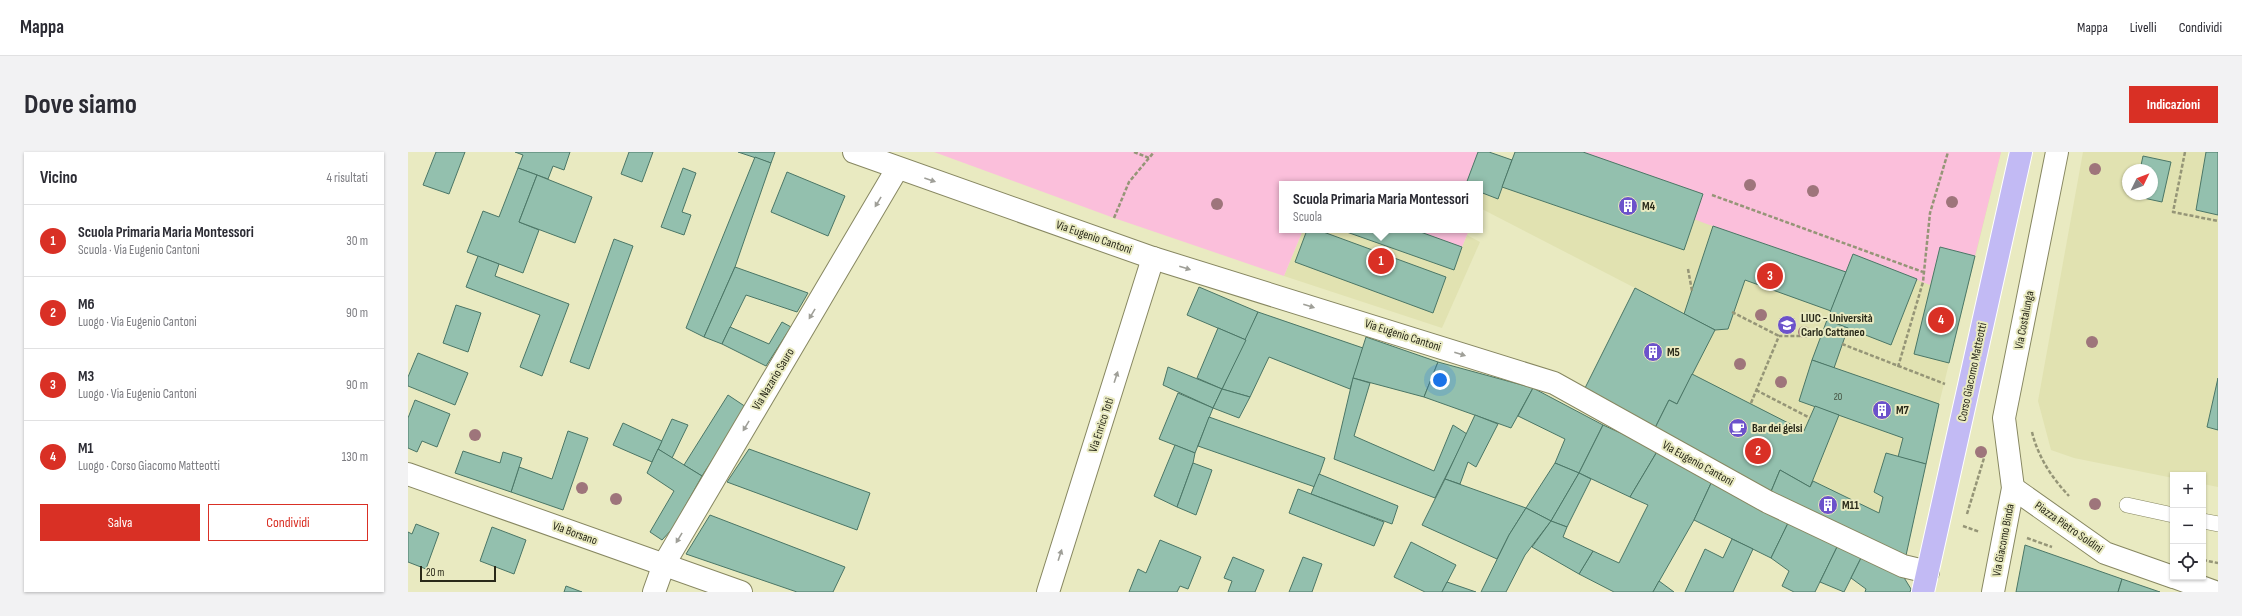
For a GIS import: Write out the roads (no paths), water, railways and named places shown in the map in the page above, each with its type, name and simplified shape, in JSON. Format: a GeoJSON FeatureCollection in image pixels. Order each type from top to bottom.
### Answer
{"type":"FeatureCollection","features":[{"type":"Feature","properties":{"kind":"main road","name":"Corso Giacomo Matteotti"},"geometry":{"type":"LineString","coordinates":[[1926,582],[2021,152]]}},
{"type":"Feature","properties":{"kind":"street","name":"Via Eugenio Cantoni"},"geometry":{"type":"LineString","coordinates":[[854,152],[898,169],[1153,258],[1554,383],[1768,502],[1903,566],[1926,582]]}},
{"type":"Feature","properties":{"kind":"street","name":"Via Costalunga"},"geometry":{"type":"LineString","coordinates":[[2013,488],[2004,418],[2058,152]]}},
{"type":"Feature","properties":{"kind":"street","name":"Via Nazario Sauro"},"geometry":{"type":"LineString","coordinates":[[654,592],[664,564],[898,169]]}},
{"type":"Feature","properties":{"kind":"street","name":"Via Enrico Toti"},"geometry":{"type":"LineString","coordinates":[[1048,592],[1153,258]]}},
{"type":"Feature","properties":{"kind":"street","name":"Via Borsano"},"geometry":{"type":"LineString","coordinates":[[408,474],[741,592]]}},
{"type":"Feature","properties":{"kind":"street","name":"Piazza Pietro Soldini"},"geometry":{"type":"LineString","coordinates":[[2013,488],[2105,553],[2170,576]]}},
{"type":"Feature","properties":{"kind":"street","name":"Via Giacomo Binda"},"geometry":{"type":"LineString","coordinates":[[1993,592],[2013,488]]}},
{"type":"Feature","properties":{"kind":"street","name":"Piazza Pietro Soldini"},"geometry":{"type":"LineString","coordinates":[[2182,580],[2215,592]]}},
{"type":"Feature","properties":{"kind":"lane"},"geometry":{"type":"LineString","coordinates":[[2127,505],[2170,514]]}},
{"type":"Feature","properties":{"kind":"lane"},"geometry":{"type":"LineString","coordinates":[[2206,522],[2218,524]]}},
{"type":"Feature","properties":{"kind":"place","name":"M4"},"geometry":{"type":"Point","coordinates":[1628,206]}},
{"type":"Feature","properties":{"kind":"place","name":"Scuola Primaria Maria Montessori"},"geometry":{"type":"Point","coordinates":[1381,261]}},
{"type":"Feature","properties":{"kind":"place","name":"M3"},"geometry":{"type":"Point","coordinates":[1770,276]}},
{"type":"Feature","properties":{"kind":"place","name":"M1"},"geometry":{"type":"Point","coordinates":[1941,320]}},
{"type":"Feature","properties":{"kind":"place","name":"LIUC - Università Carlo Cattaneo"},"geometry":{"type":"Point","coordinates":[1787,325]}},
{"type":"Feature","properties":{"kind":"place","name":"M5"},"geometry":{"type":"Point","coordinates":[1653,352]}},
{"type":"Feature","properties":{"kind":"place","name":"M7"},"geometry":{"type":"Point","coordinates":[1882,410]}},
{"type":"Feature","properties":{"kind":"place","name":"Bar dei gelsi"},"geometry":{"type":"Point","coordinates":[1738,428]}},
{"type":"Feature","properties":{"kind":"place","name":"M6"},"geometry":{"type":"Point","coordinates":[1758,451]}},
{"type":"Feature","properties":{"kind":"place","name":"M11"},"geometry":{"type":"Point","coordinates":[1828,505]}}]}
